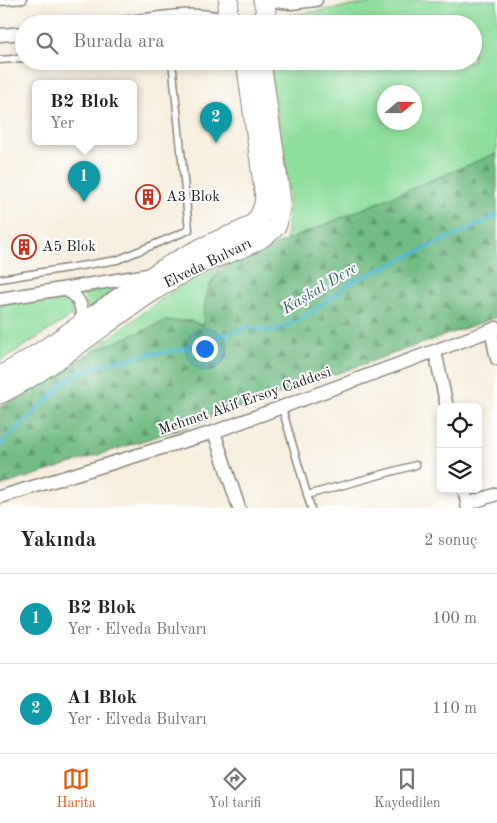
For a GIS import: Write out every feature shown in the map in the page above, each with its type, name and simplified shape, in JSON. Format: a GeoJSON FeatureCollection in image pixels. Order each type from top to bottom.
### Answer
{"type":"FeatureCollection","features":[{"type":"Feature","properties":{"kind":"main road"},"geometry":{"type":"LineString","coordinates":[[228,15],[229,0]]}},
{"type":"Feature","properties":{"kind":"main road","name":"Elveda Bulvarı"},"geometry":{"type":"LineString","coordinates":[[0,376],[153,274],[196,250],[249,228],[260,218],[266,198],[247,70]]}},
{"type":"Feature","properties":{"kind":"main road","name":"Elveda Bulvarı"},"geometry":{"type":"LineString","coordinates":[[0,394],[53,364],[178,275],[261,238],[277,225],[281,200],[262,70]]}},
{"type":"Feature","properties":{"kind":"street"},"geometry":{"type":"LineString","coordinates":[[204,15],[229,0]]}},
{"type":"Feature","properties":{"kind":"street"},"geometry":{"type":"LineString","coordinates":[[263,15],[291,3],[316,0]]}},
{"type":"Feature","properties":{"kind":"street"},"geometry":{"type":"LineString","coordinates":[[263,15],[291,3]]}},
{"type":"Feature","properties":{"kind":"street"},"geometry":{"type":"LineString","coordinates":[[0,35],[15,34]]}},
{"type":"Feature","properties":{"kind":"street"},"geometry":{"type":"LineString","coordinates":[[0,299],[153,274]]}},
{"type":"Feature","properties":{"kind":"street"},"geometry":{"type":"LineString","coordinates":[[64,289],[73,293],[78,299],[82,323]]}},
{"type":"Feature","properties":{"kind":"street"},"geometry":{"type":"LineString","coordinates":[[494,329],[497,359]]}},
{"type":"Feature","properties":{"kind":"street","name":"Mehmet Akif Ersoy Caddesi"},"geometry":{"type":"LineString","coordinates":[[0,497],[214,432],[494,329]]}},
{"type":"Feature","properties":{"kind":"street"},"geometry":{"type":"LineString","coordinates":[[435,352],[446,403]]}},
{"type":"Feature","properties":{"kind":"street"},"geometry":{"type":"LineString","coordinates":[[214,432],[239,508]]}},
{"type":"Feature","properties":{"kind":"street"},"geometry":{"type":"LineString","coordinates":[[465,493],[468,506],[497,494]]}},
{"type":"Feature","properties":{"kind":"lane"},"geometry":{"type":"LineString","coordinates":[[0,2],[23,0]]}},
{"type":"Feature","properties":{"kind":"lane"},"geometry":{"type":"LineString","coordinates":[[0,60],[15,59]]}},
{"type":"Feature","properties":{"kind":"lane"},"geometry":{"type":"LineString","coordinates":[[0,279],[117,260],[189,230],[173,70]]}},
{"type":"Feature","properties":{"kind":"lane"},"geometry":{"type":"LineString","coordinates":[[282,408],[311,508]]}},
{"type":"Feature","properties":{"kind":"lane"},"geometry":{"type":"LineString","coordinates":[[307,495],[416,465]]}},
{"type":"Feature","properties":{"kind":"green space"},"geometry":{"type":"Polygon","coordinates":[[[392,0],[497,0],[497,153],[286,241],[289,194],[270,70],[482,70],[482,15],[290,15],[392,0]]]}},
{"type":"Feature","properties":{"kind":"green space"},"geometry":{"type":"Polygon","coordinates":[[[497,153],[497,317],[183,428],[0,486],[0,407],[89,353],[166,321],[191,321],[204,326],[204,306],[208,290],[216,277],[238,259],[286,241],[497,153]]]}},
{"type":"Feature","properties":{"kind":"green space"},"geometry":{"type":"Polygon","coordinates":[[[226,265],[218,271],[210,285],[205,302],[204,327],[191,321],[166,321],[89,353],[165,296],[187,283],[226,265]]]}},
{"type":"Feature","properties":{"kind":"green space"},"geometry":{"type":"Polygon","coordinates":[[[127,284],[87,311],[85,298],[76,290],[127,284]]]}},
{"type":"Feature","properties":{"kind":"green space"},"geometry":{"type":"Polygon","coordinates":[[[60,297],[69,304],[72,316],[0,361],[0,305],[60,297]]]}},
{"type":"Feature","properties":{"kind":"waterway","name":"Kaşkal Dere"},"geometry":{"type":"LineString","coordinates":[[0,445],[69,379],[96,366],[147,354],[180,350],[247,327],[274,331],[305,317],[352,282],[497,216]]}},
{"type":"Feature","properties":{"kind":"place","name":"A1 Blok"},"geometry":{"type":"Point","coordinates":[216,143]}},
{"type":"Feature","properties":{"kind":"place","name":"A3 Blok"},"geometry":{"type":"Point","coordinates":[148,197]}},
{"type":"Feature","properties":{"kind":"place","name":"B2 Blok"},"geometry":{"type":"Point","coordinates":[84,202]}},
{"type":"Feature","properties":{"kind":"place","name":"A5 Blok"},"geometry":{"type":"Point","coordinates":[24,247]}}]}
